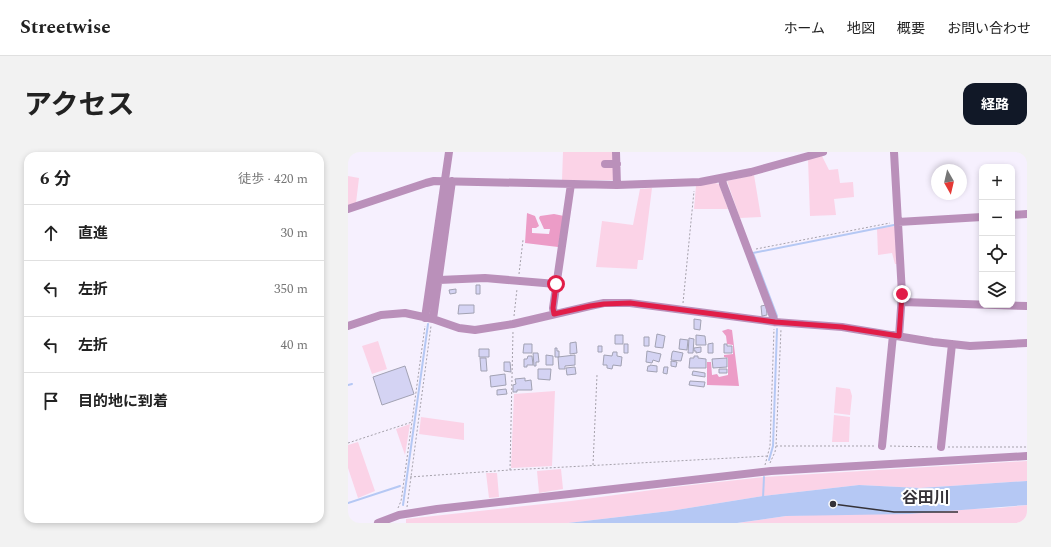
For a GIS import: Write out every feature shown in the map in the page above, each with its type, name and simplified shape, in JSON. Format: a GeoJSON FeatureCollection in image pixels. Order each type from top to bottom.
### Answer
{"type":"FeatureCollection","features":[{"type":"Feature","properties":{"kind":"street"},"geometry":{"type":"LineString","coordinates":[[429,320],[439,280],[448,181],[449,152]]}},
{"type":"Feature","properties":{"kind":"street"},"geometry":{"type":"LineString","coordinates":[[616,152],[617,185]]}},
{"type":"Feature","properties":{"kind":"street"},"geometry":{"type":"LineString","coordinates":[[348,209],[426,183],[448,181],[617,185],[695,182],[722,178],[823,152]]}},
{"type":"Feature","properties":{"kind":"street"},"geometry":{"type":"LineString","coordinates":[[882,446],[896,335],[902,302],[894,152]]}},
{"type":"Feature","properties":{"kind":"street"},"geometry":{"type":"LineString","coordinates":[[605,164],[617,164]]}},
{"type":"Feature","properties":{"kind":"street"},"geometry":{"type":"LineString","coordinates":[[722,178],[777,325]]}},
{"type":"Feature","properties":{"kind":"street"},"geometry":{"type":"LineString","coordinates":[[429,320],[448,181]]}},
{"type":"Feature","properties":{"kind":"street"},"geometry":{"type":"LineString","coordinates":[[554,314],[553,308],[556,284],[571,184]]}},
{"type":"Feature","properties":{"kind":"street"},"geometry":{"type":"LineString","coordinates":[[1015,215],[1027,214]]}},
{"type":"Feature","properties":{"kind":"street"},"geometry":{"type":"LineString","coordinates":[[898,222],[979,216]]}},
{"type":"Feature","properties":{"kind":"street"},"geometry":{"type":"LineString","coordinates":[[439,280],[485,278],[556,284]]}},
{"type":"Feature","properties":{"kind":"street"},"geometry":{"type":"LineString","coordinates":[[348,326],[381,315],[405,313],[459,328],[475,330],[513,324],[590,306],[620,302],[682,309],[777,325],[842,327],[933,342],[970,346],[1027,343]]}},
{"type":"Feature","properties":{"kind":"street"},"geometry":{"type":"LineString","coordinates":[[902,302],[1027,306]]}},
{"type":"Feature","properties":{"kind":"street"},"geometry":{"type":"LineString","coordinates":[[941,447],[952,344]]}},
{"type":"Feature","properties":{"kind":"street"},"geometry":{"type":"LineString","coordinates":[[378,523],[398,515],[429,510],[771,471],[1027,456]]}},
{"type":"Feature","properties":{"kind":"path"},"geometry":{"type":"LineString","coordinates":[[682,309],[695,182]]}},
{"type":"Feature","properties":{"kind":"path"},"geometry":{"type":"LineString","coordinates":[[749,251],[898,222]]}},
{"type":"Feature","properties":{"kind":"path"},"geometry":{"type":"LineString","coordinates":[[398,508],[401,501],[412,422],[429,320]]}},
{"type":"Feature","properties":{"kind":"path"},"geometry":{"type":"LineString","coordinates":[[406,507],[429,320]]}},
{"type":"Feature","properties":{"kind":"path"},"geometry":{"type":"LineString","coordinates":[[763,467],[768,465],[771,461],[776,446],[777,325]]}},
{"type":"Feature","properties":{"kind":"path"},"geometry":{"type":"LineString","coordinates":[[765,466],[770,446],[777,325]]}},
{"type":"Feature","properties":{"kind":"path"},"geometry":{"type":"LineString","coordinates":[[510,470],[513,328]]}},
{"type":"Feature","properties":{"kind":"path"},"geometry":{"type":"LineString","coordinates":[[593,465],[597,374]]}},
{"type":"Feature","properties":{"kind":"path"},"geometry":{"type":"LineString","coordinates":[[348,443],[412,422]]}},
{"type":"Feature","properties":{"kind":"path"},"geometry":{"type":"LineString","coordinates":[[776,446],[1027,448]]}},
{"type":"Feature","properties":{"kind":"path"},"geometry":{"type":"LineString","coordinates":[[410,477],[593,465],[768,456]]}},
{"type":"Feature","properties":{"kind":"shaded area"},"geometry":{"type":"Polygon","coordinates":[[[563,152],[613,152],[613,180],[562,180],[563,152]]]}},
{"type":"Feature","properties":{"kind":"shaded area"},"geometry":{"type":"Polygon","coordinates":[[[822,156],[829,170],[838,169],[840,183],[853,182],[854,197],[834,199],[836,215],[810,216],[808,159],[822,156]]]}},
{"type":"Feature","properties":{"kind":"shaded area"},"geometry":{"type":"Polygon","coordinates":[[[754,175],[761,217],[740,218],[727,181],[754,175]]]}},
{"type":"Feature","properties":{"kind":"shaded area"},"geometry":{"type":"Polygon","coordinates":[[[348,176],[359,178],[356,203],[348,205],[348,176]]]}},
{"type":"Feature","properties":{"kind":"shaded area"},"geometry":{"type":"Polygon","coordinates":[[[715,183],[719,184],[728,209],[694,209],[696,186],[715,183]]]}},
{"type":"Feature","properties":{"kind":"shaded area"},"geometry":{"type":"Polygon","coordinates":[[[652,188],[643,260],[638,260],[637,269],[596,267],[602,221],[633,225],[640,189],[652,188]]]}},
{"type":"Feature","properties":{"kind":"shaded area"},"geometry":{"type":"Polygon","coordinates":[[[527,213],[535,216],[539,226],[532,228],[532,233],[549,234],[550,229],[544,229],[539,218],[540,216],[554,214],[564,216],[558,247],[525,243],[527,213]]]}},
{"type":"Feature","properties":{"kind":"shaded area"},"geometry":{"type":"Polygon","coordinates":[[[895,226],[897,264],[895,264],[892,253],[878,255],[877,229],[895,226]]]}},
{"type":"Feature","properties":{"kind":"shaded area"},"geometry":{"type":"Polygon","coordinates":[[[728,329],[732,330],[739,386],[707,385],[707,362],[711,362],[712,375],[717,374],[719,377],[728,375],[728,358],[724,357],[724,355],[733,354],[733,345],[727,344],[726,336],[722,331],[728,329]]]}},
{"type":"Feature","properties":{"kind":"shaded area"},"geometry":{"type":"Polygon","coordinates":[[[378,341],[387,369],[372,374],[362,346],[378,341]]]}},
{"type":"Feature","properties":{"kind":"shaded area"},"geometry":{"type":"Polygon","coordinates":[[[836,387],[850,389],[852,396],[850,415],[834,413],[836,387]]]}},
{"type":"Feature","properties":{"kind":"shaded area"},"geometry":{"type":"Polygon","coordinates":[[[555,391],[552,466],[511,468],[514,394],[555,391]]]}},
{"type":"Feature","properties":{"kind":"shaded area"},"geometry":{"type":"Polygon","coordinates":[[[834,415],[850,417],[849,442],[832,442],[834,415]]]}},
{"type":"Feature","properties":{"kind":"shaded area"},"geometry":{"type":"Polygon","coordinates":[[[421,417],[464,423],[464,440],[419,434],[421,417]]]}},
{"type":"Feature","properties":{"kind":"shaded area"},"geometry":{"type":"Polygon","coordinates":[[[410,424],[405,455],[396,429],[410,424]]]}},
{"type":"Feature","properties":{"kind":"shaded area"},"geometry":{"type":"Polygon","coordinates":[[[358,442],[375,491],[358,498],[348,468],[348,445],[358,442]]]}},
{"type":"Feature","properties":{"kind":"shaded area"},"geometry":{"type":"Polygon","coordinates":[[[1027,461],[1027,481],[920,488],[859,485],[763,496],[670,511],[568,523],[406,523],[406,519],[571,501],[764,477],[1027,461]]]}},
{"type":"Feature","properties":{"kind":"shaded area"},"geometry":{"type":"Polygon","coordinates":[[[561,469],[563,489],[539,493],[537,471],[561,469]]]}},
{"type":"Feature","properties":{"kind":"shaded area"},"geometry":{"type":"Polygon","coordinates":[[[486,473],[497,473],[499,497],[489,498],[486,473]]]}},
{"type":"Feature","properties":{"kind":"shaded area"},"geometry":{"type":"Polygon","coordinates":[[[1027,505],[1027,523],[738,523],[786,516],[999,508],[1027,505]]]}},
{"type":"Feature","properties":{"kind":"water"},"geometry":{"type":"Polygon","coordinates":[[[1027,481],[1027,505],[909,514],[786,516],[737,523],[568,523],[670,511],[763,496],[859,485],[920,488],[1027,481]]]}},
{"type":"Feature","properties":{"kind":"building"},"geometry":{"type":"Polygon","coordinates":[[[476,285],[480,285],[480,294],[476,294],[476,285]]]}},
{"type":"Feature","properties":{"kind":"building"},"geometry":{"type":"Polygon","coordinates":[[[456,289],[456,293],[450,294],[449,290],[456,289]]]}},
{"type":"Feature","properties":{"kind":"building"},"geometry":{"type":"Polygon","coordinates":[[[459,305],[474,305],[474,313],[458,314],[459,305]]]}},
{"type":"Feature","properties":{"kind":"building"},"geometry":{"type":"Polygon","coordinates":[[[766,305],[767,315],[762,316],[761,306],[766,305]]]}},
{"type":"Feature","properties":{"kind":"building"},"geometry":{"type":"Polygon","coordinates":[[[694,319],[701,320],[700,330],[694,329],[694,319]]]}},
{"type":"Feature","properties":{"kind":"building"},"geometry":{"type":"Polygon","coordinates":[[[657,334],[665,336],[663,348],[655,347],[657,334]]]}},
{"type":"Feature","properties":{"kind":"building"},"geometry":{"type":"Polygon","coordinates":[[[615,335],[623,335],[623,344],[615,344],[615,335]]]}},
{"type":"Feature","properties":{"kind":"building"},"geometry":{"type":"Polygon","coordinates":[[[696,335],[705,336],[706,345],[696,345],[696,335]]]}},
{"type":"Feature","properties":{"kind":"building"},"geometry":{"type":"Polygon","coordinates":[[[644,337],[649,337],[649,346],[644,346],[644,337]]]}},
{"type":"Feature","properties":{"kind":"building"},"geometry":{"type":"Polygon","coordinates":[[[689,338],[694,339],[693,353],[688,353],[689,338]]]}},
{"type":"Feature","properties":{"kind":"building"},"geometry":{"type":"Polygon","coordinates":[[[680,339],[688,340],[687,350],[679,349],[680,339]]]}},
{"type":"Feature","properties":{"kind":"building"},"geometry":{"type":"Polygon","coordinates":[[[576,342],[577,353],[570,354],[570,343],[576,342]]]}},
{"type":"Feature","properties":{"kind":"building"},"geometry":{"type":"Polygon","coordinates":[[[713,343],[713,353],[708,353],[708,344],[713,343]]]}},
{"type":"Feature","properties":{"kind":"building"},"geometry":{"type":"Polygon","coordinates":[[[524,344],[532,344],[532,353],[523,353],[524,344]]]}},
{"type":"Feature","properties":{"kind":"building"},"geometry":{"type":"Polygon","coordinates":[[[624,344],[628,344],[628,353],[624,353],[624,344]]]}},
{"type":"Feature","properties":{"kind":"building"},"geometry":{"type":"Polygon","coordinates":[[[724,344],[727,344],[727,346],[732,346],[732,353],[724,353],[724,344]]]}},
{"type":"Feature","properties":{"kind":"building"},"geometry":{"type":"Polygon","coordinates":[[[598,346],[602,346],[602,352],[598,352],[598,346]]]}},
{"type":"Feature","properties":{"kind":"building"},"geometry":{"type":"Polygon","coordinates":[[[701,347],[701,352],[696,353],[696,351],[694,351],[694,348],[701,347]]]}},
{"type":"Feature","properties":{"kind":"building"},"geometry":{"type":"Polygon","coordinates":[[[555,348],[559,351],[559,357],[555,357],[555,348]]]}},
{"type":"Feature","properties":{"kind":"building"},"geometry":{"type":"Polygon","coordinates":[[[479,349],[489,349],[489,357],[479,357],[479,349]]]}},
{"type":"Feature","properties":{"kind":"building"},"geometry":{"type":"Polygon","coordinates":[[[647,351],[661,354],[659,362],[653,360],[652,363],[646,362],[647,351]]]}},
{"type":"Feature","properties":{"kind":"building"},"geometry":{"type":"Polygon","coordinates":[[[673,351],[683,353],[681,361],[671,360],[673,351]]]}},
{"type":"Feature","properties":{"kind":"building"},"geometry":{"type":"Polygon","coordinates":[[[613,352],[617,352],[617,356],[622,357],[621,366],[613,365],[612,369],[607,368],[607,365],[603,365],[604,355],[612,356],[613,352]]]}},
{"type":"Feature","properties":{"kind":"building"},"geometry":{"type":"Polygon","coordinates":[[[533,353],[538,353],[539,362],[536,362],[536,366],[534,366],[533,353]]]}},
{"type":"Feature","properties":{"kind":"building"},"geometry":{"type":"Polygon","coordinates":[[[546,355],[553,356],[553,365],[546,365],[546,355]]]}},
{"type":"Feature","properties":{"kind":"building"},"geometry":{"type":"Polygon","coordinates":[[[575,355],[575,365],[565,366],[565,369],[559,369],[558,357],[575,355]]]}},
{"type":"Feature","properties":{"kind":"building"},"geometry":{"type":"Polygon","coordinates":[[[528,356],[532,356],[533,365],[527,365],[527,367],[524,367],[524,359],[527,359],[528,356]]]}},
{"type":"Feature","properties":{"kind":"building"},"geometry":{"type":"Polygon","coordinates":[[[694,356],[706,359],[706,368],[689,368],[690,358],[694,358],[694,356]]]}},
{"type":"Feature","properties":{"kind":"building"},"geometry":{"type":"Polygon","coordinates":[[[480,358],[486,358],[487,371],[481,371],[480,358]]]}},
{"type":"Feature","properties":{"kind":"building"},"geometry":{"type":"Polygon","coordinates":[[[727,358],[727,367],[713,368],[712,359],[727,358]]]}},
{"type":"Feature","properties":{"kind":"building"},"geometry":{"type":"Polygon","coordinates":[[[671,361],[677,362],[676,367],[671,366],[671,361]]]}},
{"type":"Feature","properties":{"kind":"building"},"geometry":{"type":"Polygon","coordinates":[[[504,362],[510,362],[511,372],[504,371],[504,362]]]}},
{"type":"Feature","properties":{"kind":"building"},"geometry":{"type":"Polygon","coordinates":[[[405,366],[414,394],[382,405],[373,377],[405,366]]]}},
{"type":"Feature","properties":{"kind":"building"},"geometry":{"type":"Polygon","coordinates":[[[648,366],[657,366],[657,372],[647,371],[648,366]]]}},
{"type":"Feature","properties":{"kind":"building"},"geometry":{"type":"Polygon","coordinates":[[[575,367],[576,374],[567,375],[566,368],[575,367]]]}},
{"type":"Feature","properties":{"kind":"building"},"geometry":{"type":"Polygon","coordinates":[[[664,367],[668,367],[667,374],[663,373],[664,367]]]}},
{"type":"Feature","properties":{"kind":"building"},"geometry":{"type":"Polygon","coordinates":[[[538,369],[551,369],[550,380],[538,379],[538,369]]]}},
{"type":"Feature","properties":{"kind":"building"},"geometry":{"type":"Polygon","coordinates":[[[719,369],[727,369],[727,373],[719,373],[719,369]]]}},
{"type":"Feature","properties":{"kind":"building"},"geometry":{"type":"Polygon","coordinates":[[[693,371],[705,373],[705,377],[692,375],[693,371]]]}},
{"type":"Feature","properties":{"kind":"building"},"geometry":{"type":"Polygon","coordinates":[[[505,374],[506,385],[491,387],[490,376],[505,374]]]}},
{"type":"Feature","properties":{"kind":"building"},"geometry":{"type":"Polygon","coordinates":[[[525,378],[525,381],[531,380],[532,390],[517,390],[517,392],[513,392],[513,385],[516,384],[515,379],[525,378]]]}},
{"type":"Feature","properties":{"kind":"building"},"geometry":{"type":"Polygon","coordinates":[[[690,381],[705,382],[704,387],[689,385],[690,381]]]}},
{"type":"Feature","properties":{"kind":"building"},"geometry":{"type":"Polygon","coordinates":[[[506,389],[507,394],[497,395],[497,390],[506,389]]]}},
{"type":"Feature","properties":{"kind":"waterway"},"geometry":{"type":"LineString","coordinates":[[777,316],[753,253],[894,225]]}},
{"type":"Feature","properties":{"kind":"waterway"},"geometry":{"type":"LineString","coordinates":[[403,505],[428,324]]}},
{"type":"Feature","properties":{"kind":"waterway"},"geometry":{"type":"LineString","coordinates":[[769,460],[773,446],[777,329]]}},
{"type":"Feature","properties":{"kind":"waterway"},"geometry":{"type":"LineString","coordinates":[[348,385],[352,384]]}},
{"type":"Feature","properties":{"kind":"waterway"},"geometry":{"type":"LineString","coordinates":[[763,498],[764,477]]}},
{"type":"Feature","properties":{"kind":"waterway"},"geometry":{"type":"LineString","coordinates":[[348,503],[400,486]]}},
{"type":"Feature","properties":{"kind":"place","name":"谷田川"},"geometry":{"type":"Point","coordinates":[833,504]}},
{"type":"Feature","properties":{"kind":"route"},"geometry":{"type":"LineString","coordinates":[[556,284],[553,308],[554,314],[590,306],[620,302],[646,304],[775,322],[842,327],[899,336],[902,294]]}}]}
